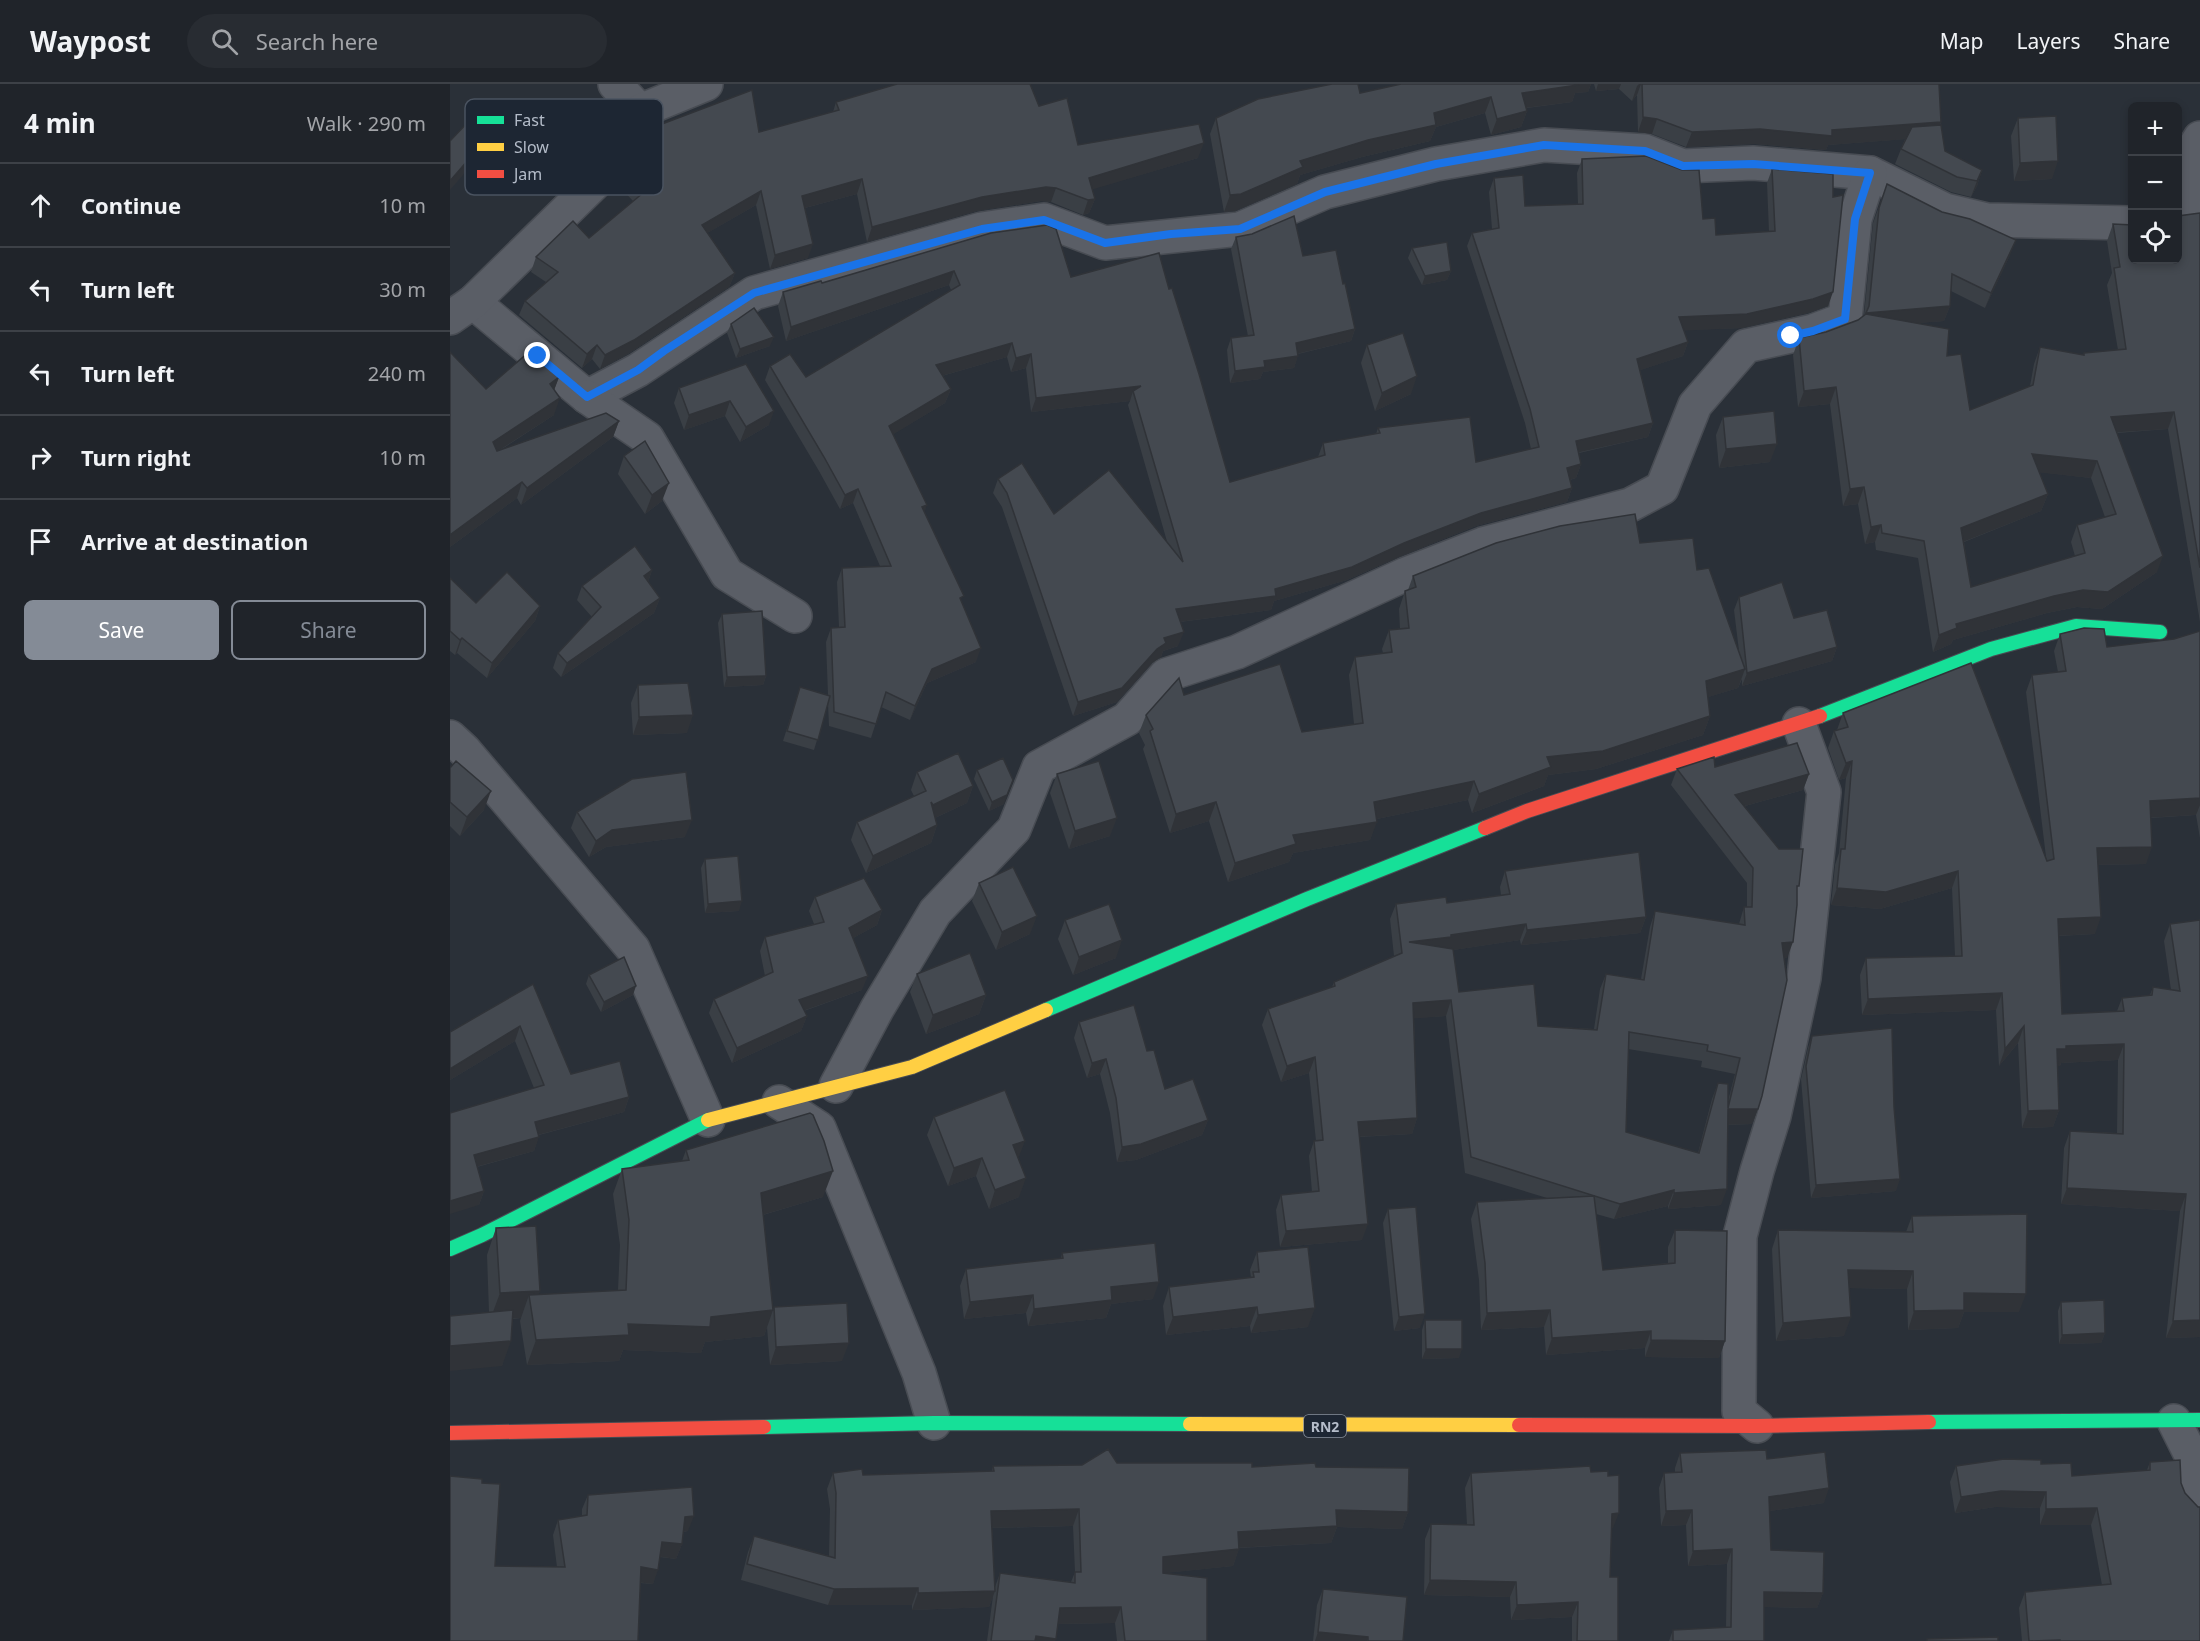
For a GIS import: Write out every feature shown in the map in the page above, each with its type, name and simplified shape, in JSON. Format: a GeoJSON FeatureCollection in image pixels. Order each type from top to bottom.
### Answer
{"type":"FeatureCollection","features":[{"type":"Feature","properties":{"kind":"main road"},"geometry":{"type":"LineString","coordinates":[[450,1249],[708,1120],[912,1066],[1307,899],[1527,811],[1799,724],[1991,649],[2076,626],[2160,632]]}},
{"type":"Feature","properties":{"kind":"main road","name":"RN2"},"geometry":{"type":"LineString","coordinates":[[450,1433],[934,1424],[1757,1426],[2187,1420]]}},
{"type":"Feature","properties":{"kind":"street"},"geometry":{"type":"LineString","coordinates":[[615,84],[629,99]]}},
{"type":"Feature","properties":{"kind":"street"},"geometry":{"type":"LineString","coordinates":[[663,102],[706,84]]}},
{"type":"Feature","properties":{"kind":"street"},"geometry":{"type":"LineString","coordinates":[[2182,213],[2186,212],[2184,179],[2192,149],[2200,138]]}},
{"type":"Feature","properties":{"kind":"street"},"geometry":{"type":"LineString","coordinates":[[587,397],[638,370],[754,293],[982,229],[1044,220],[1105,243],[1171,234],[1240,229],[1325,192],[1436,164],[1544,145],[1645,151],[1683,166],[1753,164],[1870,173],[1945,210],[1986,220],[2128,223]]}},
{"type":"Feature","properties":{"kind":"street"},"geometry":{"type":"LineString","coordinates":[[836,1086],[877,1009],[935,912],[1014,829],[1039,767],[1126,719],[1166,675],[1237,652],[1406,574],[1483,544],[1630,505],[1662,488],[1695,405],[1746,346],[1813,331],[1845,319],[1855,219],[1870,173]]}},
{"type":"Feature","properties":{"kind":"street"},"geometry":{"type":"LineString","coordinates":[[582,195],[462,310],[647,438],[727,574],[795,616]]}},
{"type":"Feature","properties":{"kind":"street"},"geometry":{"type":"LineString","coordinates":[[1757,1426],[1739,1411],[1740,1236],[1774,1116],[1803,978],[1824,792],[1799,724]]}},
{"type":"Feature","properties":{"kind":"street"},"geometry":{"type":"LineString","coordinates":[[450,736],[633,949],[708,1120]]}},
{"type":"Feature","properties":{"kind":"street"},"geometry":{"type":"LineString","coordinates":[[779,1101],[819,1128],[920,1373],[934,1424]]}},
{"type":"Feature","properties":{"kind":"street"},"geometry":{"type":"LineString","coordinates":[[2187,1420],[2194,1498],[2200,1506]]}},
{"type":"Feature","properties":{"kind":"building"},"geometry":{"type":"Polygon","coordinates":[[[897,84],[1030,84],[1039,106],[1067,98],[1078,145],[1199,124],[1204,143],[1089,178],[1095,199],[1088,200],[1056,188],[1046,187],[982,197],[872,227],[862,179],[802,196],[813,244],[775,255],[761,191],[702,225],[735,273],[634,340],[605,355],[597,345],[587,354],[525,301],[558,272],[536,257],[573,221],[589,238],[641,195],[663,195],[663,124],[752,90],[759,132],[839,110],[836,102],[897,84]]]}},
{"type":"Feature","properties":{"kind":"building"},"geometry":{"type":"Polygon","coordinates":[[[1332,84],[1358,84],[1360,93],[1401,84],[1578,85],[1522,93],[1527,111],[1497,119],[1491,97],[1434,113],[1436,125],[1368,140],[1300,161],[1303,167],[1241,194],[1230,195],[1216,118],[1258,99],[1332,84]]]}},
{"type":"Feature","properties":{"kind":"building"},"geometry":{"type":"Polygon","coordinates":[[[1642,84],[1939,84],[1941,122],[1832,130],[1832,136],[1760,129],[1692,132],[1657,119],[1643,117],[1642,84]]]}},
{"type":"Feature","properties":{"kind":"building"},"geometry":{"type":"Polygon","coordinates":[[[2056,116],[2058,161],[2020,163],[2018,118],[2056,116]]]}},
{"type":"Feature","properties":{"kind":"building"},"geometry":{"type":"Polygon","coordinates":[[[465,125],[465,164],[450,181],[450,141],[465,125]]]}},
{"type":"Feature","properties":{"kind":"building"},"geometry":{"type":"Polygon","coordinates":[[[1941,125],[1945,151],[1982,170],[1977,181],[1957,177],[1901,149],[1912,127],[1941,125]]]}},
{"type":"Feature","properties":{"kind":"building"},"geometry":{"type":"Polygon","coordinates":[[[1646,156],[1682,170],[1699,170],[1703,219],[1715,218],[1716,235],[1775,231],[1772,169],[1833,174],[1833,197],[1843,195],[1833,292],[1813,299],[1747,314],[1679,317],[1688,342],[1637,359],[1653,423],[1576,441],[1581,464],[1567,468],[1572,488],[1481,513],[1404,543],[1352,567],[1275,589],[1276,596],[1176,609],[1184,632],[1164,638],[1166,643],[1157,649],[1122,688],[1078,702],[1007,493],[998,479],[1022,463],[1054,514],[1109,470],[1183,562],[1133,391],[1141,386],[1036,398],[1031,354],[1016,358],[1012,343],[936,365],[951,389],[889,426],[927,505],[922,507],[964,596],[960,598],[981,648],[932,669],[915,706],[886,692],[876,724],[834,712],[831,628],[845,627],[842,568],[891,566],[858,489],[845,495],[770,366],[790,354],[806,377],[960,285],[954,271],[791,327],[783,292],[821,281],[822,283],[991,233],[1047,225],[1056,229],[1071,277],[1159,253],[1169,289],[1172,288],[1199,374],[1230,482],[1325,455],[1323,443],[1380,433],[1378,428],[1470,417],[1476,462],[1539,447],[1530,409],[1472,233],[1499,228],[1494,178],[1523,175],[1525,206],[1583,204],[1582,159],[1646,156]]]}},
{"type":"Feature","properties":{"kind":"building"},"geometry":{"type":"Polygon","coordinates":[[[1887,184],[1942,212],[1970,219],[2016,240],[1991,293],[1952,274],[1950,306],[1866,313],[1869,306],[1879,208],[1887,184]]]}},
{"type":"Feature","properties":{"kind":"building"},"geometry":{"type":"Polygon","coordinates":[[[2200,213],[2200,568],[2174,412],[2111,417],[2163,556],[2108,592],[2083,590],[2054,596],[1956,624],[1957,628],[1939,635],[1924,541],[1882,533],[1881,525],[1871,527],[1864,487],[1850,489],[1836,387],[1804,391],[1799,338],[1826,332],[1858,320],[1866,314],[1949,329],[1947,356],[1961,354],[1970,410],[2033,385],[2040,347],[2084,355],[2084,353],[2126,349],[2114,268],[2120,267],[2113,224],[2128,225],[2128,264],[2182,264],[2182,215],[2200,213]],[[2032,454],[2048,494],[1961,528],[1971,587],[2085,553],[2077,525],[2116,514],[2097,461],[2032,454]]]}},
{"type":"Feature","properties":{"kind":"building"},"geometry":{"type":"Polygon","coordinates":[[[1294,216],[1303,256],[1336,250],[1355,329],[1296,343],[1298,356],[1264,361],[1265,367],[1235,371],[1231,338],[1254,335],[1236,237],[1252,234],[1294,216]]]}},
{"type":"Feature","properties":{"kind":"building"},"geometry":{"type":"Polygon","coordinates":[[[1447,242],[1451,271],[1425,276],[1412,248],[1447,242]]]}},
{"type":"Feature","properties":{"kind":"building"},"geometry":{"type":"Polygon","coordinates":[[[754,308],[774,337],[740,349],[731,324],[754,308]]]}},
{"type":"Feature","properties":{"kind":"building"},"geometry":{"type":"Polygon","coordinates":[[[1403,333],[1417,376],[1382,393],[1367,345],[1403,333]]]}},
{"type":"Feature","properties":{"kind":"building"},"geometry":{"type":"Polygon","coordinates":[[[450,352],[486,389],[529,352],[559,377],[550,384],[560,398],[493,442],[497,451],[606,413],[619,421],[527,488],[522,482],[450,535],[450,352]]]}},
{"type":"Feature","properties":{"kind":"building"},"geometry":{"type":"Polygon","coordinates":[[[746,364],[774,411],[746,427],[730,401],[689,415],[679,388],[746,364]]]}},
{"type":"Feature","properties":{"kind":"building"},"geometry":{"type":"Polygon","coordinates":[[[1774,411],[1777,444],[1726,449],[1723,417],[1774,411]]]}},
{"type":"Feature","properties":{"kind":"building"},"geometry":{"type":"Polygon","coordinates":[[[645,441],[669,483],[652,495],[624,456],[645,441]]]}},
{"type":"Feature","properties":{"kind":"building"},"geometry":{"type":"Polygon","coordinates":[[[1635,514],[1640,543],[1693,538],[1697,570],[1709,568],[1745,669],[1706,681],[1710,716],[1603,751],[1547,757],[1551,767],[1479,794],[1474,781],[1374,802],[1377,822],[1293,835],[1296,844],[1235,863],[1216,802],[1176,814],[1150,731],[1153,729],[1146,715],[1179,678],[1184,695],[1280,664],[1302,732],[1363,723],[1355,657],[1392,652],[1389,630],[1409,628],[1405,591],[1416,587],[1413,576],[1496,543],[1560,526],[1635,514]]]}},
{"type":"Feature","properties":{"kind":"building"},"geometry":{"type":"Polygon","coordinates":[[[635,546],[652,570],[644,576],[660,598],[567,663],[558,653],[601,607],[582,586],[635,546]]]}},
{"type":"Feature","properties":{"kind":"building"},"geometry":{"type":"Polygon","coordinates":[[[507,572],[540,606],[492,663],[450,631],[450,578],[476,603],[507,572]]]}},
{"type":"Feature","properties":{"kind":"building"},"geometry":{"type":"Polygon","coordinates":[[[1782,582],[1794,618],[1827,610],[1837,647],[1747,673],[1739,597],[1782,582]]]}},
{"type":"Feature","properties":{"kind":"building"},"geometry":{"type":"Polygon","coordinates":[[[762,611],[766,676],[727,677],[722,614],[762,611]]]}},
{"type":"Feature","properties":{"kind":"building"},"geometry":{"type":"Polygon","coordinates":[[[2084,628],[2104,629],[2107,647],[2174,639],[2200,631],[2200,798],[2150,801],[2152,847],[2097,848],[2101,917],[2058,919],[2062,1014],[2124,1011],[2122,998],[2152,995],[2153,987],[2180,991],[2170,924],[2200,920],[2200,1320],[2173,1321],[2186,1194],[2067,1188],[2070,1131],[2123,1134],[2124,1044],[2066,1046],[2066,1049],[2057,1049],[2059,1110],[2028,1111],[2024,1026],[2005,1049],[2002,993],[1868,999],[1866,958],[1962,956],[1958,871],[1886,892],[1837,888],[1841,849],[1845,849],[1852,761],[1846,763],[1834,731],[1848,727],[1843,713],[1971,663],[2047,861],[2054,859],[2032,675],[2066,671],[2060,634],[2084,628]]]}},
{"type":"Feature","properties":{"kind":"building"},"geometry":{"type":"Polygon","coordinates":[[[688,683],[693,715],[639,717],[638,685],[688,683]]]}},
{"type":"Feature","properties":{"kind":"building"},"geometry":{"type":"Polygon","coordinates":[[[800,687],[830,696],[818,740],[787,731],[800,687]]]}},
{"type":"Feature","properties":{"kind":"building"},"geometry":{"type":"Polygon","coordinates":[[[1797,743],[1809,774],[1735,795],[1779,849],[1803,849],[1799,886],[1797,886],[1793,942],[1782,943],[1787,980],[1762,1096],[1758,1109],[1728,1109],[1727,1189],[1674,1193],[1674,1190],[1620,1204],[1471,1157],[1451,1000],[1413,1003],[1417,1118],[1358,1122],[1368,1224],[1286,1231],[1281,1195],[1319,1191],[1314,1141],[1323,1140],[1315,1057],[1287,1066],[1268,1009],[1335,986],[1334,982],[1402,953],[1396,904],[1446,897],[1447,903],[1510,894],[1505,871],[1639,852],[1646,917],[1527,930],[1526,924],[1409,942],[1453,949],[1459,992],[1534,984],[1538,1026],[1597,1030],[1606,974],[1644,980],[1655,911],[1745,925],[1744,907],[1752,907],[1753,868],[1677,769],[1714,757],[1715,767],[1797,743]],[[1629,1032],[1626,1132],[1699,1153],[1718,1083],[1728,1084],[1728,1108],[1740,1058],[1707,1051],[1708,1045],[1629,1032]]]}},
{"type":"Feature","properties":{"kind":"building"},"geometry":{"type":"Polygon","coordinates":[[[958,753],[973,786],[933,805],[931,802],[937,825],[873,856],[857,822],[926,791],[917,772],[958,753]]]}},
{"type":"Feature","properties":{"kind":"building"},"geometry":{"type":"Polygon","coordinates":[[[1003,758],[1013,780],[1007,795],[992,802],[977,770],[1003,758]]]}},
{"type":"Feature","properties":{"kind":"building"},"geometry":{"type":"Polygon","coordinates":[[[456,761],[491,791],[467,817],[450,802],[450,768],[456,761]]]}},
{"type":"Feature","properties":{"kind":"building"},"geometry":{"type":"Polygon","coordinates":[[[1099,761],[1117,818],[1075,831],[1057,774],[1099,761]]]}},
{"type":"Feature","properties":{"kind":"building"},"geometry":{"type":"Polygon","coordinates":[[[686,772],[692,820],[612,830],[596,841],[577,812],[632,779],[686,772]]]}},
{"type":"Feature","properties":{"kind":"building"},"geometry":{"type":"Polygon","coordinates":[[[738,856],[742,901],[708,904],[705,859],[738,856]]]}},
{"type":"Feature","properties":{"kind":"building"},"geometry":{"type":"Polygon","coordinates":[[[1013,867],[1037,916],[1002,932],[979,883],[1013,867]]]}},
{"type":"Feature","properties":{"kind":"building"},"geometry":{"type":"Polygon","coordinates":[[[864,878],[882,910],[849,928],[868,976],[799,1000],[807,1016],[737,1048],[714,999],[773,972],[765,937],[824,922],[815,897],[864,878]]]}},
{"type":"Feature","properties":{"kind":"building"},"geometry":{"type":"Polygon","coordinates":[[[1109,904],[1122,940],[1079,957],[1065,920],[1109,904]]]}},
{"type":"Feature","properties":{"kind":"building"},"geometry":{"type":"Polygon","coordinates":[[[970,953],[986,995],[933,1015],[917,974],[970,953]]]}},
{"type":"Feature","properties":{"kind":"building"},"geometry":{"type":"Polygon","coordinates":[[[624,957],[636,986],[604,1002],[589,975],[624,957]]]}},
{"type":"Feature","properties":{"kind":"building"},"geometry":{"type":"Polygon","coordinates":[[[533,984],[571,1074],[620,1061],[629,1097],[535,1122],[539,1137],[474,1155],[484,1191],[450,1201],[450,1113],[544,1085],[520,1026],[450,1069],[450,1032],[533,984]]]}},
{"type":"Feature","properties":{"kind":"building"},"geometry":{"type":"Polygon","coordinates":[[[1134,1005],[1147,1051],[1154,1050],[1165,1089],[1193,1079],[1208,1120],[1141,1144],[1122,1147],[1116,1098],[1106,1059],[1092,1063],[1079,1022],[1134,1005]]]}},
{"type":"Feature","properties":{"kind":"building"},"geometry":{"type":"Polygon","coordinates":[[[1892,1028],[1894,1107],[1900,1179],[1816,1185],[1806,1066],[1812,1036],[1892,1028]]]}},
{"type":"Feature","properties":{"kind":"building"},"geometry":{"type":"Polygon","coordinates":[[[1005,1090],[1025,1141],[1013,1145],[1026,1178],[995,1190],[982,1158],[954,1168],[934,1117],[1005,1090]]]}},
{"type":"Feature","properties":{"kind":"building"},"geometry":{"type":"Polygon","coordinates":[[[810,1113],[824,1141],[833,1171],[761,1193],[773,1310],[711,1317],[710,1327],[628,1324],[629,1335],[536,1340],[529,1295],[626,1290],[629,1220],[622,1169],[689,1160],[686,1150],[810,1113]]]}},
{"type":"Feature","properties":{"kind":"building"},"geometry":{"type":"Polygon","coordinates":[[[1594,1196],[1603,1270],[1675,1263],[1675,1230],[1727,1231],[1725,1341],[1651,1340],[1651,1331],[1552,1338],[1550,1310],[1487,1313],[1485,1263],[1477,1202],[1594,1196]]]}},
{"type":"Feature","properties":{"kind":"building"},"geometry":{"type":"Polygon","coordinates":[[[1416,1207],[1425,1314],[1399,1317],[1388,1209],[1416,1207]]]}},
{"type":"Feature","properties":{"kind":"building"},"geometry":{"type":"Polygon","coordinates":[[[2027,1214],[2026,1294],[1964,1293],[1964,1310],[1914,1311],[1913,1271],[1848,1270],[1851,1317],[1783,1323],[1778,1230],[1913,1232],[1912,1216],[2027,1214]]]}},
{"type":"Feature","properties":{"kind":"building"},"geometry":{"type":"Polygon","coordinates":[[[536,1226],[540,1291],[500,1293],[496,1228],[536,1226]]]}},
{"type":"Feature","properties":{"kind":"building"},"geometry":{"type":"Polygon","coordinates":[[[1155,1243],[1159,1282],[1111,1287],[1112,1300],[1034,1309],[1033,1295],[970,1302],[966,1269],[1063,1258],[1062,1253],[1155,1243]]]}},
{"type":"Feature","properties":{"kind":"building"},"geometry":{"type":"Polygon","coordinates":[[[1308,1247],[1315,1308],[1258,1315],[1257,1307],[1173,1317],[1169,1287],[1254,1277],[1253,1272],[1259,1272],[1257,1252],[1308,1247]]]}},
{"type":"Feature","properties":{"kind":"building"},"geometry":{"type":"Polygon","coordinates":[[[2104,1300],[2105,1333],[2062,1335],[2061,1302],[2104,1300]]]}},
{"type":"Feature","properties":{"kind":"building"},"geometry":{"type":"Polygon","coordinates":[[[847,1303],[849,1343],[776,1347],[774,1307],[847,1303]]]}},
{"type":"Feature","properties":{"kind":"building"},"geometry":{"type":"Polygon","coordinates":[[[513,1310],[511,1341],[450,1346],[450,1316],[513,1310]]]}},
{"type":"Feature","properties":{"kind":"building"},"geometry":{"type":"Polygon","coordinates":[[[1425,1320],[1462,1320],[1462,1349],[1426,1349],[1425,1320]]]}},
{"type":"Feature","properties":{"kind":"building"},"geometry":{"type":"Polygon","coordinates":[[[1108,1449],[1117,1463],[1252,1463],[1252,1467],[1315,1463],[1316,1467],[1409,1468],[1408,1512],[1336,1510],[1337,1526],[1238,1532],[1239,1549],[1163,1557],[1163,1573],[1207,1578],[1207,1641],[1125,1641],[1121,1607],[1060,1608],[1056,1639],[1036,1636],[1035,1641],[991,1641],[1000,1573],[1075,1583],[1075,1572],[1081,1572],[1079,1509],[991,1511],[995,1591],[918,1593],[918,1588],[834,1589],[747,1564],[754,1536],[835,1558],[836,1493],[833,1473],[862,1469],[863,1475],[994,1471],[993,1466],[1082,1465],[1108,1449]]]}},
{"type":"Feature","properties":{"kind":"building"},"geometry":{"type":"Polygon","coordinates":[[[1766,1450],[1767,1459],[1825,1452],[1829,1488],[1769,1497],[1771,1550],[1824,1552],[1823,1593],[1764,1592],[1764,1641],[1673,1641],[1673,1630],[1731,1627],[1732,1549],[1693,1551],[1692,1510],[1666,1511],[1664,1473],[1682,1472],[1680,1453],[1766,1450]]]}},
{"type":"Feature","properties":{"kind":"building"},"geometry":{"type":"Polygon","coordinates":[[[2004,1459],[2041,1460],[2041,1464],[2071,1463],[2072,1476],[2150,1470],[2150,1462],[2180,1460],[2181,1483],[2185,1493],[2200,1507],[2200,1641],[2029,1641],[2025,1592],[2111,1584],[2097,1508],[2046,1509],[2046,1492],[2001,1491],[1961,1497],[1956,1466],[2004,1459]]]}},
{"type":"Feature","properties":{"kind":"building"},"geometry":{"type":"Polygon","coordinates":[[[1590,1466],[1591,1472],[1608,1471],[1608,1476],[1619,1475],[1619,1513],[1612,1514],[1610,1577],[1618,1577],[1618,1641],[1577,1641],[1578,1602],[1517,1605],[1516,1582],[1430,1580],[1431,1524],[1474,1525],[1471,1473],[1590,1466]]]}},
{"type":"Feature","properties":{"kind":"building"},"geometry":{"type":"Polygon","coordinates":[[[450,1476],[482,1479],[482,1483],[500,1484],[495,1566],[565,1567],[558,1520],[587,1515],[588,1495],[692,1487],[694,1516],[685,1517],[682,1544],[662,1542],[658,1570],[641,1567],[638,1641],[450,1641],[450,1476]]]}},
{"type":"Feature","properties":{"kind":"building"},"geometry":{"type":"Polygon","coordinates":[[[1323,1589],[1407,1597],[1403,1641],[1368,1641],[1368,1637],[1318,1632],[1323,1589]]]}},
{"type":"Feature","properties":{"kind":"building"},"geometry":{"type":"Polygon","coordinates":[[[1998,1637],[1998,1641],[1927,1641],[1927,1639],[1998,1637]]]}},
{"type":"Feature","properties":{"kind":"traffic: fast"},"geometry":{"type":"LineString","coordinates":[[1820,716],[1991,649],[2076,626],[2160,632]]}},
{"type":"Feature","properties":{"kind":"traffic: fast"},"geometry":{"type":"LineString","coordinates":[[1046,1010],[1307,899],[1485,828]]}},
{"type":"Feature","properties":{"kind":"traffic: fast"},"geometry":{"type":"LineString","coordinates":[[450,1249],[708,1120]]}},
{"type":"Feature","properties":{"kind":"traffic: fast"},"geometry":{"type":"LineString","coordinates":[[1929,1422],[2200,1420]]}},
{"type":"Feature","properties":{"kind":"traffic: fast"},"geometry":{"type":"LineString","coordinates":[[764,1427],[934,1423],[1190,1424]]}},
{"type":"Feature","properties":{"kind":"traffic: slow"},"geometry":{"type":"LineString","coordinates":[[708,1120],[912,1067],[1046,1010]]}},
{"type":"Feature","properties":{"kind":"traffic: slow"},"geometry":{"type":"LineString","coordinates":[[1190,1424],[1519,1425]]}},
{"type":"Feature","properties":{"kind":"traffic: jam"},"geometry":{"type":"LineString","coordinates":[[1485,828],[1527,811],[1820,716]]}},
{"type":"Feature","properties":{"kind":"traffic: jam"},"geometry":{"type":"LineString","coordinates":[[1519,1425],[1757,1426],[1929,1422]]}},
{"type":"Feature","properties":{"kind":"traffic: jam"},"geometry":{"type":"LineString","coordinates":[[450,1433],[764,1427]]}},
{"type":"Feature","properties":{"kind":"route"},"geometry":{"type":"LineString","coordinates":[[538,356],[587,397],[638,370],[754,293],[982,229],[1044,220],[1105,243],[1171,234],[1240,229],[1325,192],[1436,164],[1544,145],[1645,151],[1683,166],[1753,164],[1870,173],[1855,219],[1845,319],[1813,331],[1791,336]]}}]}
